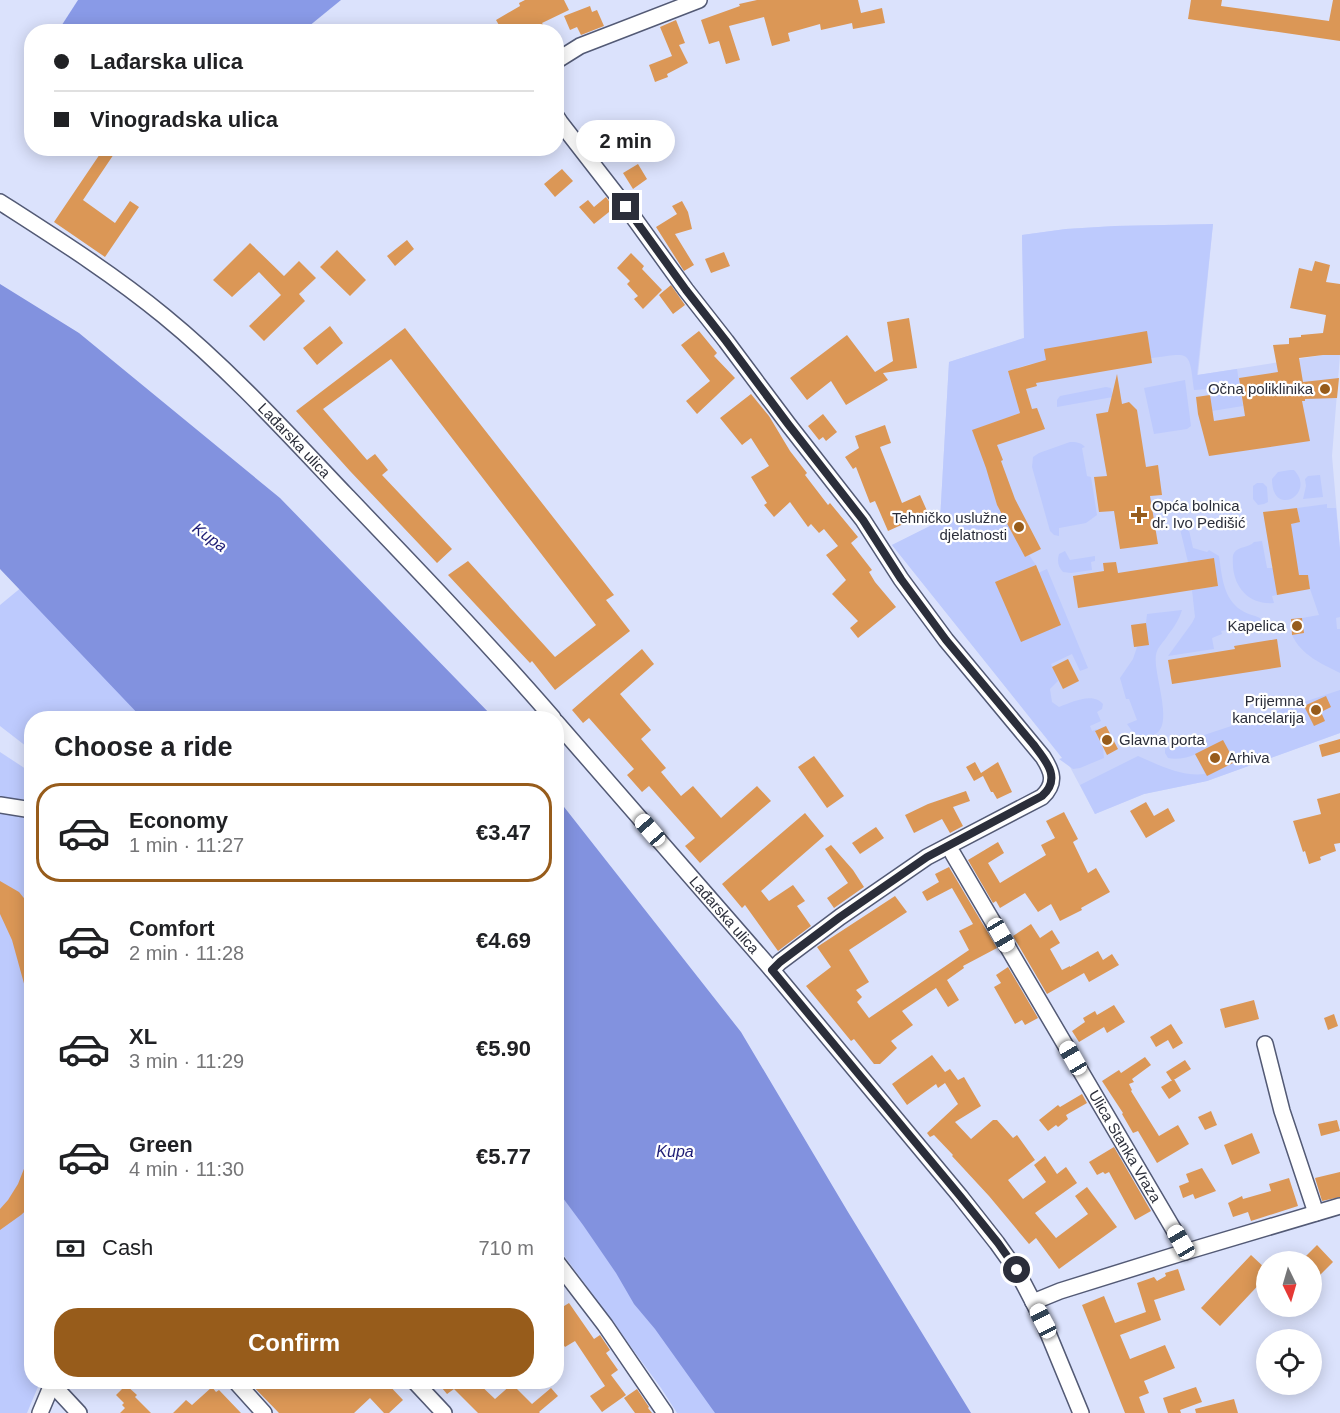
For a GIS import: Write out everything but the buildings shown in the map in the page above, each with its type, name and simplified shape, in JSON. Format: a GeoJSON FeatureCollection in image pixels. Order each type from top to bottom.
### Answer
{"type":"FeatureCollection","features":[{"type":"Feature","properties":{"kind":"street"},"geometry":{"type":"LineString","coordinates":[[564,55],[580,46],[699,0]]}},
{"type":"Feature","properties":{"kind":"street"},"geometry":{"type":"LineString","coordinates":[[564,127],[863,520],[901,579],[946,640],[1042,756],[1052,776],[1051,785],[1042,796],[948,845],[910,868],[840,917],[772,970]]}},
{"type":"Feature","properties":{"kind":"street","name":"Lađarska ulica"},"geometry":{"type":"LineString","coordinates":[[0,202],[104,271],[164,316],[206,353],[253,398],[377,528],[506,664],[547,711]]}},
{"type":"Feature","properties":{"kind":"street","name":"Lađarska ulica"},"geometry":{"type":"LineString","coordinates":[[564,731],[772,970],[998,1243],[1017,1270],[1043,1321],[1081,1413]]}},
{"type":"Feature","properties":{"kind":"street"},"geometry":{"type":"LineString","coordinates":[[0,806],[24,809]]}},
{"type":"Feature","properties":{"kind":"street","name":"Ulica Stanka Vraza"},"geometry":{"type":"LineString","coordinates":[[953,854],[1185,1252]]}},
{"type":"Feature","properties":{"kind":"street"},"geometry":{"type":"LineString","coordinates":[[1265,1044],[1282,1111],[1316,1214]]}},
{"type":"Feature","properties":{"kind":"street"},"geometry":{"type":"LineString","coordinates":[[1033,1302],[1060,1291],[1340,1206]]}},
{"type":"Feature","properties":{"kind":"street"},"geometry":{"type":"LineString","coordinates":[[564,1271],[605,1325],[665,1413]]}},
{"type":"Feature","properties":{"kind":"street"},"geometry":{"type":"LineString","coordinates":[[40,1413],[50,1389]]}},
{"type":"Feature","properties":{"kind":"street"},"geometry":{"type":"LineString","coordinates":[[57,1389],[79,1413]]}},
{"type":"Feature","properties":{"kind":"street"},"geometry":{"type":"LineString","coordinates":[[242,1389],[264,1413]]}},
{"type":"Feature","properties":{"kind":"street"},"geometry":{"type":"LineString","coordinates":[[422,1389],[444,1413]]}},
{"type":"Feature","properties":{"kind":"shaded area"},"geometry":{"type":"Polygon","coordinates":[[[78,0],[341,0],[312,24],[63,24],[78,0]]]}},
{"type":"Feature","properties":{"kind":"shaded area","name":"Opća bolnica dr. Ivo Pedišić"},"geometry":{"type":"Polygon","coordinates":[[[1213,224],[1198,375],[1323,355],[1340,355],[1332,456],[1340,549],[1340,733],[1207,781],[1144,794],[1095,814],[1070,767],[892,545],[940,521],[949,362],[1024,338],[1022,235],[1115,226],[1213,224]]]}},
{"type":"Feature","properties":{"kind":"shaded area"},"geometry":{"type":"Polygon","coordinates":[[[1213,224],[1197,375],[1237,369],[1243,406],[1212,411],[1209,389],[1194,390],[1191,367],[1186,357],[1174,355],[1151,358],[1147,332],[1008,371],[1020,413],[973,430],[997,505],[1025,557],[1029,555],[1038,573],[1047,569],[1088,668],[1080,671],[1072,654],[1051,664],[1058,681],[1050,689],[1052,702],[1059,707],[1088,698],[1099,700],[1103,704],[1102,709],[1097,712],[1101,721],[1090,726],[1092,731],[1097,729],[1095,732],[1103,748],[1104,758],[1073,769],[1059,759],[1062,758],[892,545],[940,521],[949,362],[1024,338],[1022,235],[1115,226],[1213,224]]]}},
{"type":"Feature","properties":{"kind":"shaded area"},"geometry":{"type":"Polygon","coordinates":[[[1185,380],[1191,426],[1187,429],[1154,434],[1144,388],[1185,380]]]}},
{"type":"Feature","properties":{"kind":"shaded area"},"geometry":{"type":"Polygon","coordinates":[[[1111,388],[1113,397],[1057,407],[1057,400],[1060,396],[1111,388]]]}},
{"type":"Feature","properties":{"kind":"shaded area"},"geometry":{"type":"Polygon","coordinates":[[[1070,442],[1085,447],[1082,448],[1087,476],[1091,477],[1097,515],[1086,523],[1059,528],[1059,536],[1050,531],[1032,467],[1033,457],[1070,442]]]}},
{"type":"Feature","properties":{"kind":"shaded area"},"geometry":{"type":"Polygon","coordinates":[[[1294,470],[1300,479],[1300,487],[1297,494],[1285,500],[1279,498],[1274,491],[1272,479],[1278,472],[1294,470]]]}},
{"type":"Feature","properties":{"kind":"shaded area"},"geometry":{"type":"Polygon","coordinates":[[[1320,475],[1323,497],[1303,499],[1305,479],[1308,476],[1320,475]]]}},
{"type":"Feature","properties":{"kind":"shaded area"},"geometry":{"type":"Polygon","coordinates":[[[1263,483],[1267,487],[1268,502],[1264,504],[1258,505],[1253,499],[1253,486],[1263,483]]]}},
{"type":"Feature","properties":{"kind":"shaded area"},"geometry":{"type":"Polygon","coordinates":[[[1327,504],[1327,508],[1336,508],[1340,549],[1340,617],[1336,618],[1337,629],[1340,629],[1340,673],[1306,653],[1292,635],[1304,633],[1302,618],[1319,615],[1308,575],[1293,575],[1285,525],[1300,522],[1297,508],[1327,504]]]}},
{"type":"Feature","properties":{"kind":"shaded area"},"geometry":{"type":"Polygon","coordinates":[[[1183,525],[1188,526],[1193,548],[1207,552],[1209,550],[1219,556],[1224,586],[1230,599],[1243,611],[1260,618],[1261,621],[1258,625],[1221,631],[1222,634],[1212,638],[1214,649],[1168,656],[1195,617],[1192,590],[1218,586],[1214,558],[1188,562],[1180,529],[1183,525]]]}},
{"type":"Feature","properties":{"kind":"shaded area"},"geometry":{"type":"Polygon","coordinates":[[[1262,541],[1267,568],[1274,568],[1277,595],[1272,596],[1274,603],[1258,601],[1245,594],[1234,575],[1233,554],[1254,542],[1262,541]]]}},
{"type":"Feature","properties":{"kind":"shaded area"},"geometry":{"type":"Polygon","coordinates":[[[1065,551],[1070,560],[1095,556],[1095,561],[1091,562],[1092,570],[1063,572],[1058,559],[1059,554],[1065,551]]]}},
{"type":"Feature","properties":{"kind":"shaded area"},"geometry":{"type":"Polygon","coordinates":[[[62,554],[269,711],[24,711],[24,745],[0,726],[0,605],[62,554]]]}},
{"type":"Feature","properties":{"kind":"shaded area"},"geometry":{"type":"Polygon","coordinates":[[[1182,610],[1156,655],[1163,722],[1159,731],[1150,736],[1134,734],[1127,724],[1137,720],[1129,699],[1126,699],[1120,678],[1133,659],[1137,647],[1134,647],[1131,625],[1146,623],[1147,614],[1182,610]]]}},
{"type":"Feature","properties":{"kind":"shaded area"},"geometry":{"type":"Polygon","coordinates":[[[1340,690],[1340,733],[1207,781],[1144,794],[1095,814],[1080,785],[1138,756],[1179,772],[1205,774],[1196,754],[1175,759],[1168,758],[1165,748],[1340,690]]]}},
{"type":"Feature","properties":{"kind":"shaded area"},"geometry":{"type":"Polygon","coordinates":[[[0,752],[24,768],[24,1389],[37,1389],[27,1413],[0,1413],[0,752]]]}},
{"type":"Feature","properties":{"kind":"shaded area"},"geometry":{"type":"Polygon","coordinates":[[[564,1086],[833,1413],[677,1413],[564,1256],[564,1086]]]}},
{"type":"Feature","properties":{"kind":"water","name":"Kupa"},"geometry":{"type":"Polygon","coordinates":[[[0,284],[79,333],[280,498],[487,711],[135,711],[0,569],[0,284]]]}},
{"type":"Feature","properties":{"kind":"water","name":"Kupa"},"geometry":{"type":"Polygon","coordinates":[[[564,807],[741,1032],[971,1413],[715,1413],[655,1329],[634,1304],[564,1199],[564,807]]]}},
{"type":"Feature","properties":{"kind":"place","name":"Očna poliklinika"},"geometry":{"type":"Point","coordinates":[1325,389]}},
{"type":"Feature","properties":{"kind":"place","name":"Opća bolnica dr. Ivo Pedišić"},"geometry":{"type":"Point","coordinates":[1139,515]}},
{"type":"Feature","properties":{"kind":"place","name":"Tehničko uslužne djelatnosti"},"geometry":{"type":"Point","coordinates":[1019,527]}},
{"type":"Feature","properties":{"kind":"place","name":"Kapelica"},"geometry":{"type":"Point","coordinates":[1297,626]}},
{"type":"Feature","properties":{"kind":"place","name":"Prijemna kancelarija"},"geometry":{"type":"Point","coordinates":[1316,710]}},
{"type":"Feature","properties":{"kind":"place","name":"Glavna porta"},"geometry":{"type":"Point","coordinates":[1107,740]}},
{"type":"Feature","properties":{"kind":"place","name":"Arhiva"},"geometry":{"type":"Point","coordinates":[1215,758]}},
{"type":"Feature","properties":{"kind":"route"},"geometry":{"type":"LineString","coordinates":[[626,207],[686,290],[863,520],[901,579],[946,640],[1033,744],[1050,770],[1051,785],[1042,796],[927,857],[840,917],[772,970],[960,1196],[1017,1270]]}}]}
